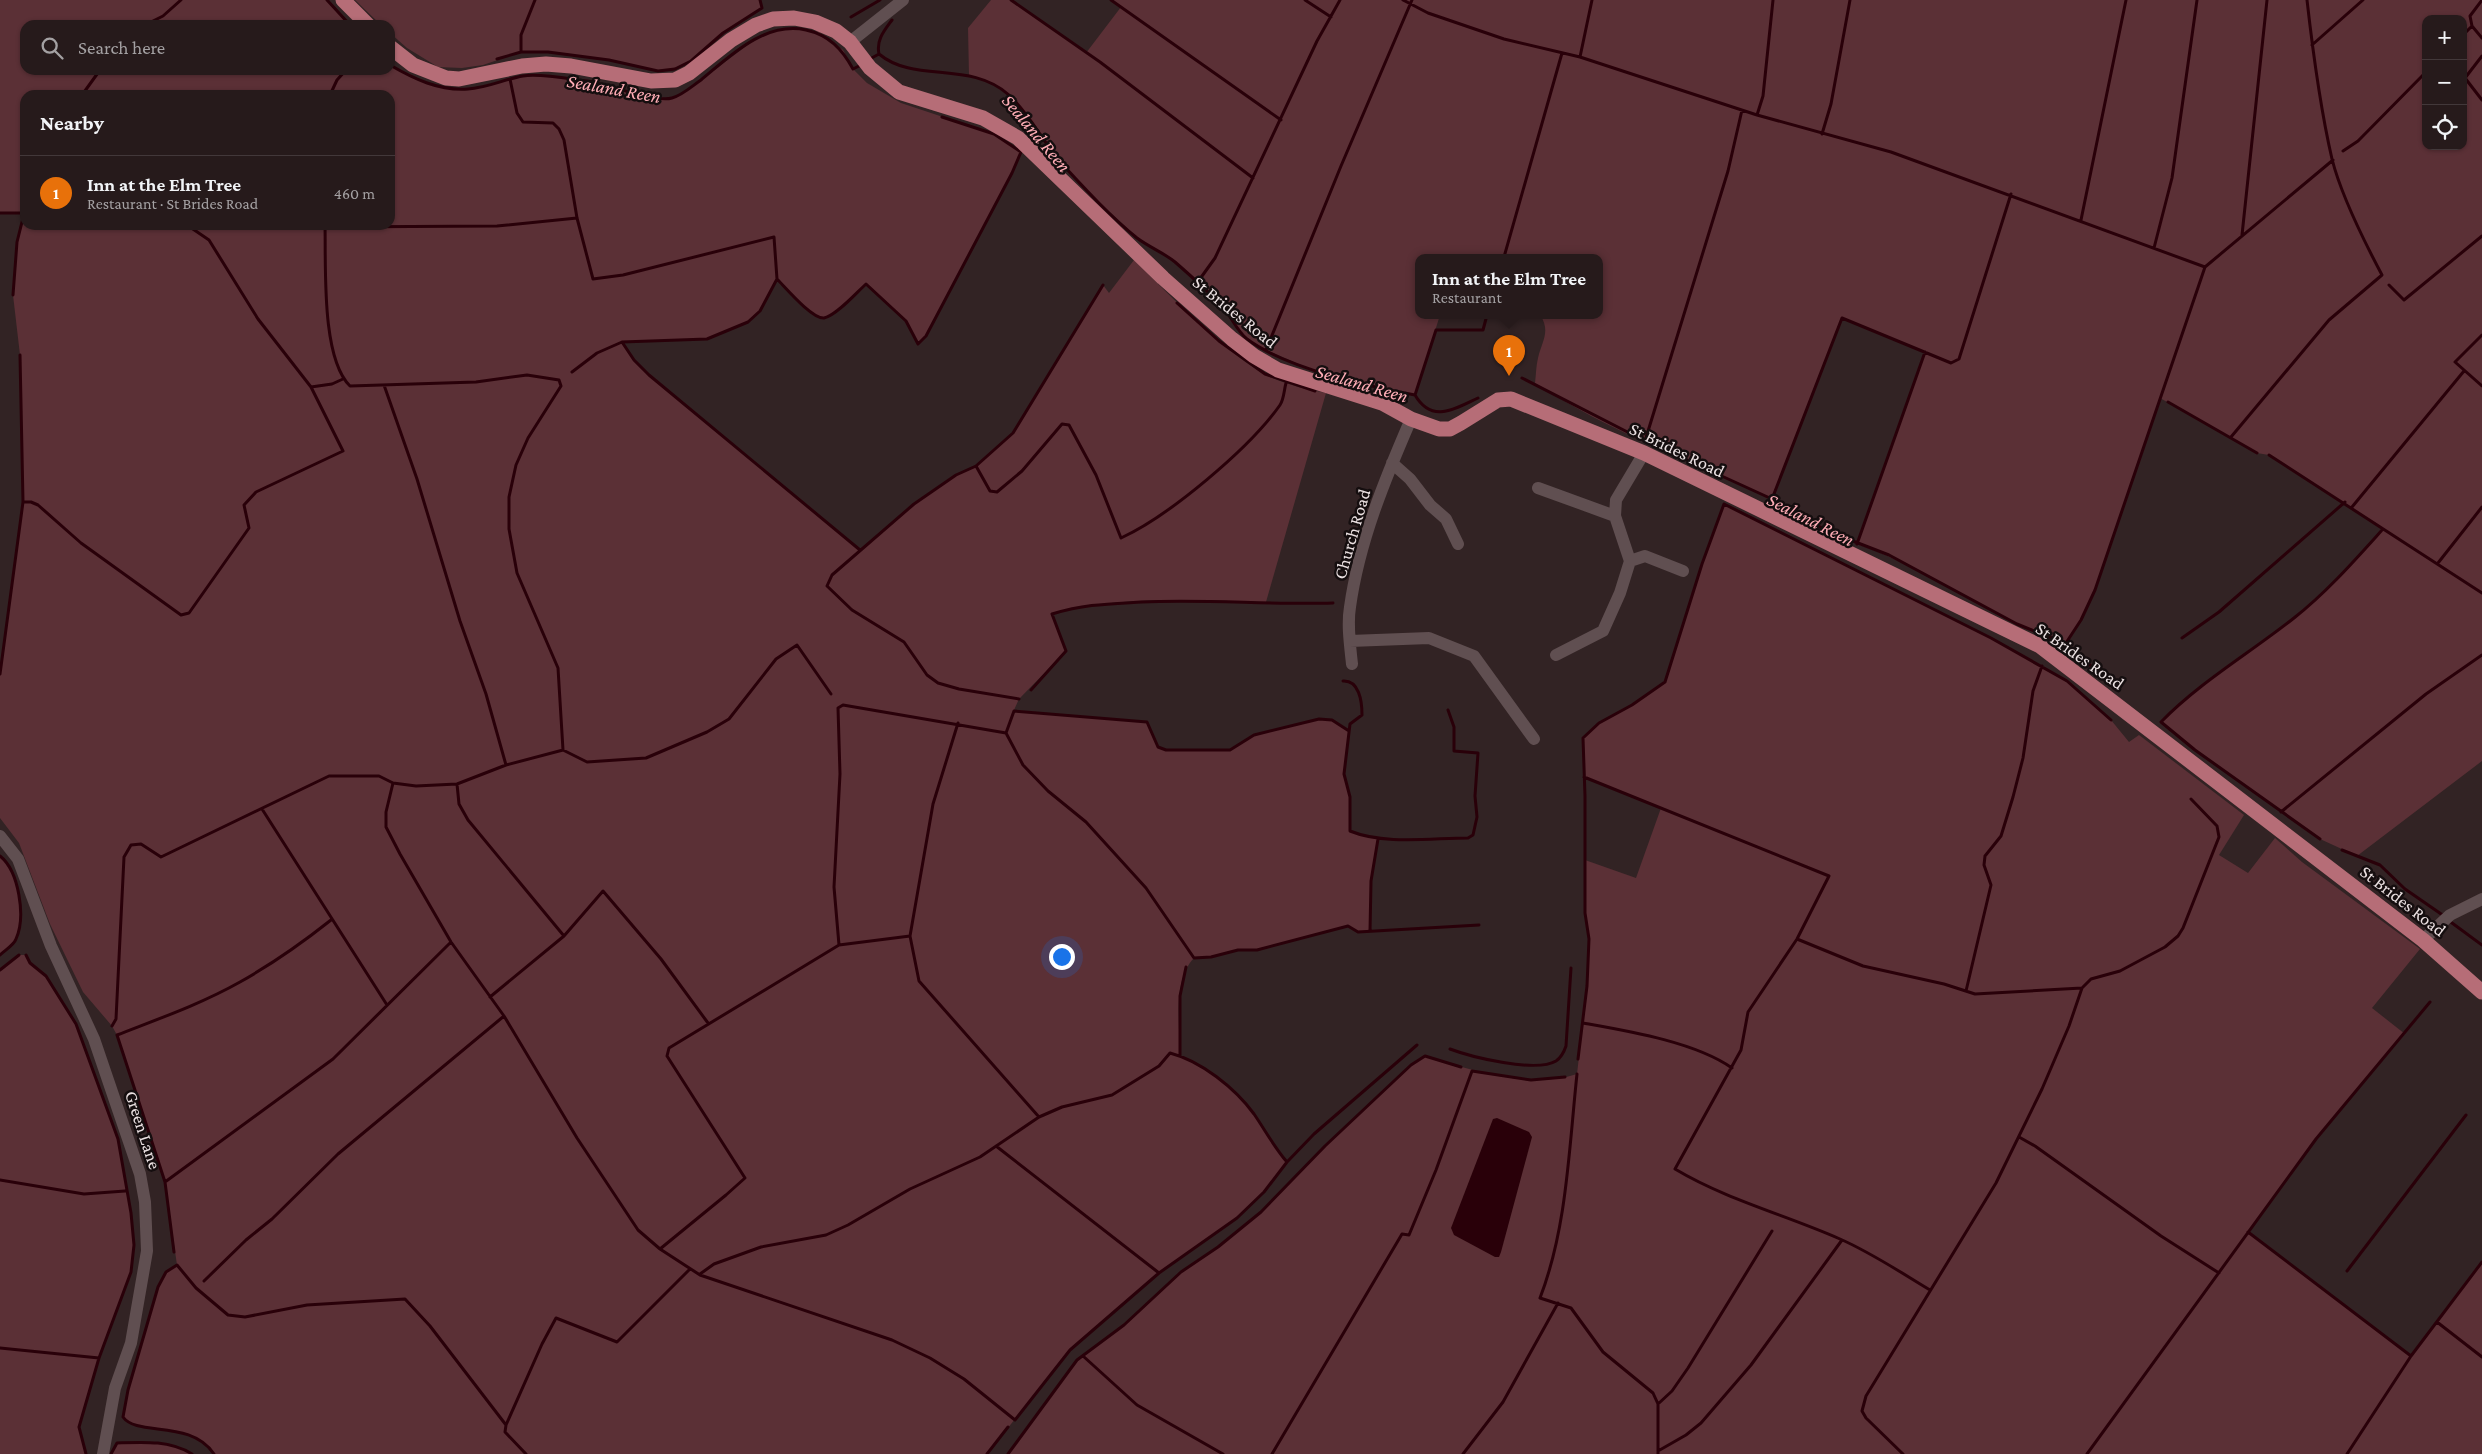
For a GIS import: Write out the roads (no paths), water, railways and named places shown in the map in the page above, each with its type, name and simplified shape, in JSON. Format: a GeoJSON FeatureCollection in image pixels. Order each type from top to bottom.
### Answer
{"type":"FeatureCollection","features":[{"type":"Feature","properties":{"kind":"main road"},"geometry":{"type":"LineString","coordinates":[[343,0],[363,20]]}},
{"type":"Feature","properties":{"kind":"main road"},"geometry":{"type":"LineString","coordinates":[[395,51],[413,65],[446,78],[459,79],[522,66],[546,64],[570,66],[651,81],[675,80],[688,73],[731,40],[756,25],[772,19],[794,18],[815,22],[836,31],[850,42]]}},
{"type":"Feature","properties":{"kind":"main road","name":"St Brides Road"},"geometry":{"type":"LineString","coordinates":[[850,42],[865,63],[899,92],[983,118],[1018,138],[1157,272],[1254,356],[1278,370],[1382,403],[1411,419],[1439,430],[1450,428],[1498,400],[1511,399],[1644,453],[2040,646],[2423,940],[2482,992]]}},
{"type":"Feature","properties":{"kind":"street"},"geometry":{"type":"LineString","coordinates":[[850,42],[903,0]]}},
{"type":"Feature","properties":{"kind":"street","name":"Church Road"},"geometry":{"type":"LineString","coordinates":[[1352,664],[1350,608],[1365,540],[1392,463],[1411,419]]}},
{"type":"Feature","properties":{"kind":"street"},"geometry":{"type":"LineString","coordinates":[[1556,655],[1603,631],[1620,593],[1630,561],[1616,516],[1616,500],[1644,453]]}},
{"type":"Feature","properties":{"kind":"street"},"geometry":{"type":"LineString","coordinates":[[1392,463],[1410,479],[1430,505],[1446,519],[1458,544]]}},
{"type":"Feature","properties":{"kind":"street"},"geometry":{"type":"LineString","coordinates":[[1538,488],[1616,516]]}},
{"type":"Feature","properties":{"kind":"street"},"geometry":{"type":"LineString","coordinates":[[1630,561],[1644,556],[1683,571]]}},
{"type":"Feature","properties":{"kind":"street"},"geometry":{"type":"LineString","coordinates":[[1350,641],[1429,638],[1474,656],[1534,739]]}},
{"type":"Feature","properties":{"kind":"street","name":"Green Lane"},"geometry":{"type":"LineString","coordinates":[[0,836],[18,859],[52,946],[94,1039],[140,1174],[145,1202],[147,1251],[131,1343],[115,1388],[103,1454]]}},
{"type":"Feature","properties":{"kind":"street"},"geometry":{"type":"LineString","coordinates":[[2423,940],[2445,919],[2482,899]]}},
{"type":"Feature","properties":{"kind":"waterway"},"geometry":{"type":"LineString","coordinates":[[155,20],[163,16],[181,0]]}},
{"type":"Feature","properties":{"kind":"waterway","name":"Sealand Reen"},"geometry":{"type":"LineString","coordinates":[[327,0],[345,20]]}},
{"type":"Feature","properties":{"kind":"waterway"},"geometry":{"type":"LineString","coordinates":[[521,52],[521,35],[535,0]]}},
{"type":"Feature","properties":{"kind":"waterway"},"geometry":{"type":"LineString","coordinates":[[497,59],[521,52],[548,52],[609,60],[658,71],[675,69],[691,61],[723,33],[762,8],[760,0]]}},
{"type":"Feature","properties":{"kind":"waterway"},"geometry":{"type":"LineString","coordinates":[[851,17],[880,0]]}},
{"type":"Feature","properties":{"kind":"waterway"},"geometry":{"type":"LineString","coordinates":[[1011,0],[1100,62],[1253,178]]}},
{"type":"Feature","properties":{"kind":"waterway"},"geometry":{"type":"LineString","coordinates":[[1111,0],[1281,120]]}},
{"type":"Feature","properties":{"kind":"waterway"},"geometry":{"type":"LineString","coordinates":[[1305,0],[1331,17]]}},
{"type":"Feature","properties":{"kind":"waterway"},"geometry":{"type":"LineString","coordinates":[[1197,283],[1215,258],[1317,41],[1340,0]]}},
{"type":"Feature","properties":{"kind":"waterway"},"geometry":{"type":"LineString","coordinates":[[1403,0],[1428,13],[1504,39],[1580,57],[1757,115],[1891,152],[2205,267]]}},
{"type":"Feature","properties":{"kind":"waterway"},"geometry":{"type":"LineString","coordinates":[[1266,350],[1341,166],[1412,0]]}},
{"type":"Feature","properties":{"kind":"waterway"},"geometry":{"type":"LineString","coordinates":[[1580,57],[1592,0]]}},
{"type":"Feature","properties":{"kind":"waterway"},"geometry":{"type":"LineString","coordinates":[[1757,115],[1763,96],[1773,0]]}},
{"type":"Feature","properties":{"kind":"waterway"},"geometry":{"type":"LineString","coordinates":[[1822,134],[1831,104],[1850,0]]}},
{"type":"Feature","properties":{"kind":"waterway"},"geometry":{"type":"LineString","coordinates":[[2081,220],[2126,0]]}},
{"type":"Feature","properties":{"kind":"waterway"},"geometry":{"type":"LineString","coordinates":[[2154,248],[2172,178],[2197,0]]}},
{"type":"Feature","properties":{"kind":"waterway"},"geometry":{"type":"LineString","coordinates":[[2242,235],[2267,0]]}},
{"type":"Feature","properties":{"kind":"waterway"},"geometry":{"type":"LineString","coordinates":[[2231,437],[2329,320],[2382,275],[2347,203],[2332,159],[2317,80],[2307,0]]}},
{"type":"Feature","properties":{"kind":"waterway"},"geometry":{"type":"LineString","coordinates":[[2312,45],[2363,0]]}},
{"type":"Feature","properties":{"kind":"waterway"},"geometry":{"type":"LineString","coordinates":[[2482,0],[2470,16],[2472,26],[2482,38]]}},
{"type":"Feature","properties":{"kind":"waterway"},"geometry":{"type":"LineString","coordinates":[[879,54],[880,40],[892,20]]}},
{"type":"Feature","properties":{"kind":"waterway"},"geometry":{"type":"LineString","coordinates":[[2467,31],[2472,26]]}},
{"type":"Feature","properties":{"kind":"waterway","name":"Sealand Reen"},"geometry":{"type":"LineString","coordinates":[[395,68],[427,83],[447,88],[468,89],[516,77],[538,75],[587,81],[643,96],[664,99],[676,97],[684,93],[736,51],[749,43],[776,31],[791,29],[806,30],[822,35],[839,49],[853,69],[861,65]]}},
{"type":"Feature","properties":{"kind":"waterway"},"geometry":{"type":"LineString","coordinates":[[1505,254],[1562,53]]}},
{"type":"Feature","properties":{"kind":"waterway","name":"Sealand Reen"},"geometry":{"type":"LineString","coordinates":[[868,60],[879,54],[893,63],[909,68],[977,78],[994,84],[1017,103],[1057,157],[1099,204],[1137,238],[1171,259],[1187,273],[1222,306],[1243,336],[1263,349],[1283,359],[1351,381],[1415,395],[1422,404],[1436,412],[1452,410],[1478,398]]}},
{"type":"Feature","properties":{"kind":"waterway"},"geometry":{"type":"LineString","coordinates":[[2482,56],[2465,78],[2482,100]]}},
{"type":"Feature","properties":{"kind":"waterway"},"geometry":{"type":"LineString","coordinates":[[86,90],[96,75]]}},
{"type":"Feature","properties":{"kind":"waterway"},"geometry":{"type":"LineString","coordinates":[[332,90],[342,75]]}},
{"type":"Feature","properties":{"kind":"waterway"},"geometry":{"type":"LineString","coordinates":[[2343,151],[2358,141],[2422,76]]}},
{"type":"Feature","properties":{"kind":"waterway"},"geometry":{"type":"LineString","coordinates":[[510,79],[517,113],[523,122],[553,123],[559,129],[564,140],[577,218],[593,279],[623,275],[774,237],[777,279],[760,311],[748,322],[707,339],[622,342],[597,353],[572,372]]}},
{"type":"Feature","properties":{"kind":"waterway"},"geometry":{"type":"LineString","coordinates":[[1645,441],[1728,171],[1742,110]]}},
{"type":"Feature","properties":{"kind":"waterway"},"geometry":{"type":"LineString","coordinates":[[777,279],[813,314],[824,318],[834,313],[866,284],[906,321],[918,344],[926,336],[1012,173],[1021,152],[994,134],[942,117]]}},
{"type":"Feature","properties":{"kind":"waterway"},"geometry":{"type":"LineString","coordinates":[[2064,646],[2081,620],[2095,590],[2205,267],[2333,160]]}},
{"type":"Feature","properties":{"kind":"waterway"},"geometry":{"type":"LineString","coordinates":[[1772,499],[1842,318],[1951,363],[1959,359],[2011,194]]}},
{"type":"Feature","properties":{"kind":"waterway"},"geometry":{"type":"LineString","coordinates":[[0,213],[20,213]]}},
{"type":"Feature","properties":{"kind":"waterway"},"geometry":{"type":"LineString","coordinates":[[395,227],[497,226],[577,218]]}},
{"type":"Feature","properties":{"kind":"waterway"},"geometry":{"type":"LineString","coordinates":[[13,295],[17,242],[20,230]]}},
{"type":"Feature","properties":{"kind":"waterway"},"geometry":{"type":"LineString","coordinates":[[23,502],[31,502],[38,505],[81,543],[181,615],[189,613],[249,528],[244,505],[256,492],[343,451],[311,387],[258,319],[209,240],[194,230]]}},
{"type":"Feature","properties":{"kind":"waterway"},"geometry":{"type":"LineString","coordinates":[[325,230],[327,310],[330,333],[334,355],[341,373],[350,386],[476,382],[527,375],[559,380],[561,386],[528,438],[516,465],[509,497],[509,529],[517,573],[558,668],[563,750]]}},
{"type":"Feature","properties":{"kind":"waterway"},"geometry":{"type":"LineString","coordinates":[[2389,285],[2404,300],[2482,236]]}},
{"type":"Feature","properties":{"kind":"waterway"},"geometry":{"type":"LineString","coordinates":[[1019,699],[959,689],[938,683],[927,675],[904,642],[852,610],[827,586],[832,575],[914,504],[956,475],[976,466],[1013,433],[1103,285]]}},
{"type":"Feature","properties":{"kind":"waterway"},"geometry":{"type":"LineString","coordinates":[[1177,303],[1219,341],[1265,374],[1315,391]]}},
{"type":"Feature","properties":{"kind":"waterway"},"geometry":{"type":"LineString","coordinates":[[1415,395],[1436,330],[1483,330],[1486,319]]}},
{"type":"Feature","properties":{"kind":"waterway"},"geometry":{"type":"LineString","coordinates":[[2482,335],[2455,362],[2482,386]]}},
{"type":"Feature","properties":{"kind":"waterway"},"geometry":{"type":"LineString","coordinates":[[622,342],[634,360],[649,375],[860,550]]}},
{"type":"Feature","properties":{"kind":"waterway"},"geometry":{"type":"LineString","coordinates":[[1857,544],[1925,352]]}},
{"type":"Feature","properties":{"kind":"waterway"},"geometry":{"type":"LineString","coordinates":[[0,674],[23,502],[20,355]]}},
{"type":"Feature","properties":{"kind":"waterway"},"geometry":{"type":"LineString","coordinates":[[2352,507],[2464,371]]}},
{"type":"Feature","properties":{"kind":"waterway","name":"Sealand Reen"},"geometry":{"type":"LineString","coordinates":[[1522,378],[1645,441],[1772,499],[1827,531],[1889,555],[2017,624],[2052,638],[2079,655],[2116,689]]}},
{"type":"Feature","properties":{"kind":"waterway"},"geometry":{"type":"LineString","coordinates":[[311,387],[332,384],[343,379]]}},
{"type":"Feature","properties":{"kind":"waterway"},"geometry":{"type":"LineString","coordinates":[[976,466],[990,491],[997,492],[1022,471],[1062,424],[1069,425],[1096,475],[1121,538],[1162,514],[1229,460],[1267,422],[1280,405],[1286,383]]}},
{"type":"Feature","properties":{"kind":"waterway"},"geometry":{"type":"LineString","coordinates":[[384,385],[417,479],[460,621],[486,694],[506,765]]}},
{"type":"Feature","properties":{"kind":"waterway"},"geometry":{"type":"LineString","coordinates":[[2168,402],[2257,453]]}},
{"type":"Feature","properties":{"kind":"waterway"},"geometry":{"type":"LineString","coordinates":[[2269,455],[2482,593]]}},
{"type":"Feature","properties":{"kind":"waterway"},"geometry":{"type":"LineString","coordinates":[[2182,638],[2219,612],[2345,502]]}},
{"type":"Feature","properties":{"kind":"waterway"},"geometry":{"type":"LineString","coordinates":[[1578,1059],[1587,986],[1589,939],[1585,913],[1583,738],[1599,723],[1632,705],[1665,682],[1702,564],[1724,504],[1991,638],[2067,681],[2111,720]]}},
{"type":"Feature","properties":{"kind":"waterway"},"geometry":{"type":"LineString","coordinates":[[2438,563],[2482,507]]}},
{"type":"Feature","properties":{"kind":"waterway"},"geometry":{"type":"LineString","coordinates":[[2320,839],[2195,750],[2161,722],[2192,694],[2306,608],[2383,529]]}},
{"type":"Feature","properties":{"kind":"waterway"},"geometry":{"type":"LineString","coordinates":[[1031,690],[1066,651],[1052,614],[1086,606],[1142,602],[1333,603]]}},
{"type":"Feature","properties":{"kind":"waterway"},"geometry":{"type":"LineString","coordinates":[[112,1026],[116,1019],[124,857],[131,845],[141,844],[161,857],[329,776],[379,776],[393,783],[416,786],[457,784],[506,765],[563,750],[587,762],[646,758],[707,732],[729,719],[776,659],[797,645],[831,694]]}},
{"type":"Feature","properties":{"kind":"waterway"},"geometry":{"type":"LineString","coordinates":[[2281,812],[2426,694],[2482,655]]}},
{"type":"Feature","properties":{"kind":"waterway"},"geometry":{"type":"LineString","coordinates":[[1966,991],[1991,885],[1984,865],[1985,856],[2001,836],[2013,797],[2023,758],[2033,691],[2042,666]]}},
{"type":"Feature","properties":{"kind":"waterway"},"geometry":{"type":"LineString","coordinates":[[1343,681],[1353,684],[1358,692],[1361,704],[1362,715],[1350,724],[1344,774],[1350,797],[1350,831],[1363,835],[1408,840],[1468,838],[1473,835],[1477,817],[1475,796],[1478,753],[1454,751],[1454,727],[1448,710]]}},
{"type":"Feature","properties":{"kind":"waterway"},"geometry":{"type":"LineString","coordinates":[[839,945],[834,887],[840,774],[838,708],[843,705],[1006,733]]}},
{"type":"Feature","properties":{"kind":"waterway"},"geometry":{"type":"LineString","coordinates":[[1349,731],[1332,720],[1319,719],[1254,735],[1230,750],[1166,750],[1158,747],[1147,722],[1014,711],[1006,733],[1023,765],[1048,791],[1086,822],[1146,888],[1194,958],[1211,957],[1238,950],[1257,950],[1348,926],[1358,932],[1479,925]]}},
{"type":"Feature","properties":{"kind":"waterway"},"geometry":{"type":"LineString","coordinates":[[958,723],[933,804],[910,936],[919,981],[1039,1117]]}},
{"type":"Feature","properties":{"kind":"waterway"},"geometry":{"type":"LineString","coordinates":[[1584,777],[1829,876],[1797,939],[1748,1012],[1741,1050],[1675,1169],[1715,1190],[1852,1244],[1930,1290]]}},
{"type":"Feature","properties":{"kind":"waterway"},"geometry":{"type":"LineString","coordinates":[[393,783],[386,812],[386,827],[400,854],[451,942],[504,1016],[577,1138],[638,1230],[660,1249],[700,1275],[892,1340],[930,1358],[964,1379],[1015,1420],[1070,1350],[1159,1273],[1237,1218],[1264,1192],[1287,1162],[1314,1134],[1417,1045]]}},
{"type":"Feature","properties":{"kind":"waterway"},"geometry":{"type":"LineString","coordinates":[[457,784],[459,804],[468,820],[564,936]]}},
{"type":"Feature","properties":{"kind":"waterway"},"geometry":{"type":"LineString","coordinates":[[1903,1454],[1866,1418],[1862,1411],[1866,1396],[1996,1183],[2042,1089],[2069,1026],[2082,988],[2091,979],[2120,971],[2165,947],[2178,936],[2183,928],[2219,837],[2217,826],[2191,799]]}},
{"type":"Feature","properties":{"kind":"waterway"},"geometry":{"type":"LineString","coordinates":[[262,809],[387,1005]]}},
{"type":"Feature","properties":{"kind":"waterway"},"geometry":{"type":"LineString","coordinates":[[1370,931],[1371,881],[1378,839]]}},
{"type":"Feature","properties":{"kind":"waterway"},"geometry":{"type":"LineString","coordinates":[[2342,850],[2380,865],[2405,889],[2444,916]]}},
{"type":"Feature","properties":{"kind":"waterway"},"geometry":{"type":"LineString","coordinates":[[0,856],[12,872],[19,895],[20,907],[19,930],[15,941],[0,955]]}},
{"type":"Feature","properties":{"kind":"waterway"},"geometry":{"type":"LineString","coordinates":[[490,997],[564,936],[603,891],[661,959],[708,1023]]}},
{"type":"Feature","properties":{"kind":"waterway"},"geometry":{"type":"LineString","coordinates":[[174,1252],[165,1182],[117,1035],[195,1004],[240,982],[287,953],[331,920]]}},
{"type":"Feature","properties":{"kind":"waterway"},"geometry":{"type":"LineString","coordinates":[[2448,920],[2482,945]]}},
{"type":"Feature","properties":{"kind":"waterway"},"geometry":{"type":"LineString","coordinates":[[660,1249],[745,1178],[667,1056],[669,1048],[839,945],[910,936]]}},
{"type":"Feature","properties":{"kind":"waterway"},"geometry":{"type":"LineString","coordinates":[[1797,939],[1863,966],[1944,984],[1975,994],[2082,988]]}},
{"type":"Feature","properties":{"kind":"waterway"},"geometry":{"type":"LineString","coordinates":[[165,1182],[333,1059],[451,942]]}},
{"type":"Feature","properties":{"kind":"waterway"},"geometry":{"type":"LineString","coordinates":[[0,970],[19,955]]}},
{"type":"Feature","properties":{"kind":"waterway"},"geometry":{"type":"LineString","coordinates":[[26,955],[30,963],[46,976],[76,1024],[118,1139],[131,1213],[134,1245],[131,1272],[99,1358],[79,1427],[86,1454]]}},
{"type":"Feature","properties":{"kind":"waterway"},"geometry":{"type":"LineString","coordinates":[[1180,1056],[1180,996],[1186,967]]}},
{"type":"Feature","properties":{"kind":"waterway"},"geometry":{"type":"LineString","coordinates":[[1450,1049],[1473,1056],[1519,1065],[1547,1064],[1556,1061],[1560,1058],[1566,1046],[1571,968]]}},
{"type":"Feature","properties":{"kind":"waterway"},"geometry":{"type":"LineString","coordinates":[[2087,1454],[2316,1139],[2430,1002]]}},
{"type":"Feature","properties":{"kind":"waterway"},"geometry":{"type":"LineString","coordinates":[[204,1281],[246,1240],[272,1219],[338,1154],[504,1016]]}},
{"type":"Feature","properties":{"kind":"waterway"},"geometry":{"type":"LineString","coordinates":[[1583,1023],[1680,1044],[1717,1059],[1732,1068]]}},
{"type":"Feature","properties":{"kind":"waterway"},"geometry":{"type":"LineString","coordinates":[[700,1274],[714,1264],[761,1247],[826,1235],[848,1225],[910,1189],[980,1157],[1039,1117],[1062,1107],[1112,1095],[1159,1066],[1170,1053],[1194,1062],[1227,1085],[1254,1114],[1287,1162]]}},
{"type":"Feature","properties":{"kind":"waterway"},"geometry":{"type":"LineString","coordinates":[[1008,1454],[1077,1360],[1124,1325],[1181,1272],[1218,1247],[1261,1212],[1325,1146],[1411,1065],[1425,1056],[1461,1067]]}},
{"type":"Feature","properties":{"kind":"waterway"},"geometry":{"type":"LineString","coordinates":[[1272,1454],[1402,1234],[1409,1235],[1436,1170],[1472,1071],[1531,1080],[1565,1077]]}},
{"type":"Feature","properties":{"kind":"waterway"},"geometry":{"type":"LineString","coordinates":[[1577,1074],[1566,1188],[1556,1244],[1540,1298],[1571,1308],[1603,1352],[1653,1393],[1658,1404],[1658,1454]]}},
{"type":"Feature","properties":{"kind":"waterway"},"geometry":{"type":"LineString","coordinates":[[2347,1271],[2466,1115]]}},
{"type":"Feature","properties":{"kind":"waterway"},"geometry":{"type":"LineString","coordinates":[[2019,1137],[2035,1146],[2161,1236],[2219,1273]]}},
{"type":"Feature","properties":{"kind":"waterway"},"geometry":{"type":"LineString","coordinates":[[996,1146],[1159,1273]]}},
{"type":"Feature","properties":{"kind":"waterway"},"geometry":{"type":"LineString","coordinates":[[0,1180],[84,1194],[125,1191]]}},
{"type":"Feature","properties":{"kind":"waterway"},"geometry":{"type":"LineString","coordinates":[[1658,1404],[1672,1391],[1688,1368],[1772,1231]]}},
{"type":"Feature","properties":{"kind":"waterway"},"geometry":{"type":"LineString","coordinates":[[2248,1232],[2411,1356]]}},
{"type":"Feature","properties":{"kind":"waterway"},"geometry":{"type":"LineString","coordinates":[[1658,1451],[1686,1435],[1701,1423],[1751,1365],[1842,1240]]}},
{"type":"Feature","properties":{"kind":"waterway"},"geometry":{"type":"LineString","coordinates":[[2347,1454],[2411,1356],[2482,1262]]}},
{"type":"Feature","properties":{"kind":"waterway"},"geometry":{"type":"LineString","coordinates":[[214,1454],[204,1443],[192,1436],[140,1426],[130,1423],[123,1417],[128,1390],[158,1287],[166,1272],[177,1265],[196,1288],[228,1315],[245,1317],[307,1305],[405,1299],[430,1326],[506,1425]]}},
{"type":"Feature","properties":{"kind":"waterway"},"geometry":{"type":"LineString","coordinates":[[526,1454],[505,1432],[506,1425],[542,1344],[556,1318],[617,1342],[690,1269]]}},
{"type":"Feature","properties":{"kind":"waterway"},"geometry":{"type":"LineString","coordinates":[[1463,1454],[1503,1402],[1558,1303]]}},
{"type":"Feature","properties":{"kind":"waterway"},"geometry":{"type":"LineString","coordinates":[[2437,1322],[2482,1357]]}},
{"type":"Feature","properties":{"kind":"waterway"},"geometry":{"type":"LineString","coordinates":[[0,1348],[99,1358]]}},
{"type":"Feature","properties":{"kind":"waterway"},"geometry":{"type":"LineString","coordinates":[[1083,1356],[1137,1405],[1223,1454]]}},
{"type":"Feature","properties":{"kind":"waterway"},"geometry":{"type":"LineString","coordinates":[[987,1454],[1008,1427]]}},
{"type":"Feature","properties":{"kind":"waterway"},"geometry":{"type":"LineString","coordinates":[[111,1454],[117,1443],[136,1442],[165,1444],[183,1449],[192,1454]]}},
{"type":"Feature","properties":{"kind":"place","name":"Inn at the Elm Tree"},"geometry":{"type":"Point","coordinates":[1509,376]}}]}
